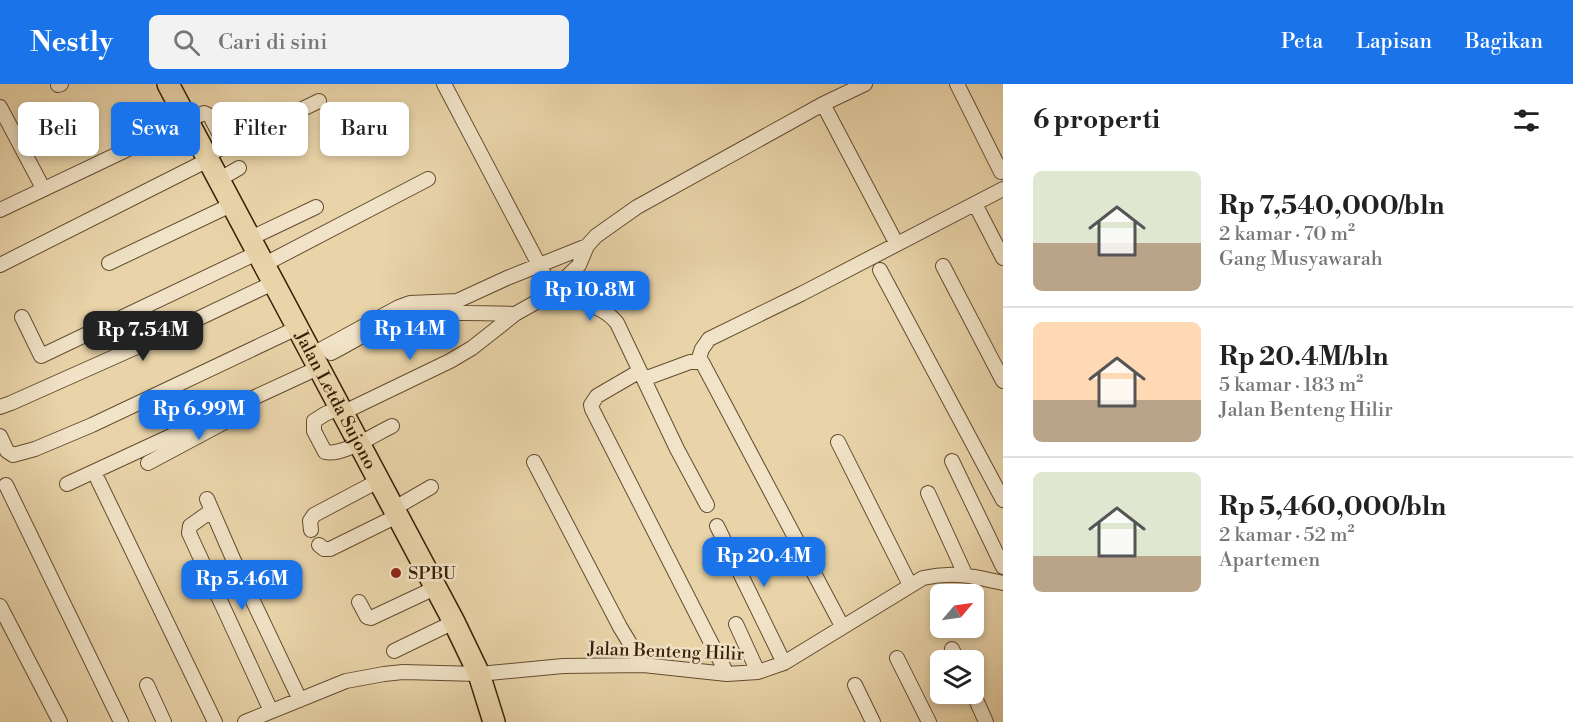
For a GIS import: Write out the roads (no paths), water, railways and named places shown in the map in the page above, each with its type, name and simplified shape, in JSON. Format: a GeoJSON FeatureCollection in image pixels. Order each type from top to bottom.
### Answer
{"type":"FeatureCollection","features":[{"type":"Feature","properties":{"kind":"highway","name":"Jalan Letda Sujono"},"geometry":{"type":"LineString","coordinates":[[168,84],[177,102]]}},
{"type":"Feature","properties":{"kind":"highway","name":"Jalan Letda Sujono"},"geometry":{"type":"LineString","coordinates":[[200,145],[480,674],[494,722]]}},
{"type":"Feature","properties":{"kind":"street"},"geometry":{"type":"LineString","coordinates":[[444,84],[538,265],[555,290],[600,309],[613,318],[621,329],[706,505]]}},
{"type":"Feature","properties":{"kind":"street"},"geometry":{"type":"LineString","coordinates":[[68,484],[317,364],[399,307],[410,303],[457,301],[587,246],[608,227],[637,207],[823,104],[865,84]]}},
{"type":"Feature","properties":{"kind":"street"},"geometry":{"type":"LineString","coordinates":[[957,84],[1002,172]]}},
{"type":"Feature","properties":{"kind":"street"},"geometry":{"type":"LineString","coordinates":[[308,106],[319,101]]}},
{"type":"Feature","properties":{"kind":"street"},"geometry":{"type":"LineString","coordinates":[[823,104],[893,237]]}},
{"type":"Feature","properties":{"kind":"street"},"geometry":{"type":"LineString","coordinates":[[0,107],[43,188]]}},
{"type":"Feature","properties":{"kind":"street"},"geometry":{"type":"LineString","coordinates":[[200,115],[208,113],[212,120]]}},
{"type":"Feature","properties":{"kind":"street"},"geometry":{"type":"LineString","coordinates":[[0,265],[212,155]]}},
{"type":"Feature","properties":{"kind":"street"},"geometry":{"type":"LineString","coordinates":[[0,210],[112,156]]}},
{"type":"Feature","properties":{"kind":"street"},"geometry":{"type":"LineString","coordinates":[[218,180],[239,168]]}},
{"type":"Feature","properties":{"kind":"street"},"geometry":{"type":"LineString","coordinates":[[22,317],[40,356],[261,260],[428,179]]}},
{"type":"Feature","properties":{"kind":"street"},"geometry":{"type":"LineString","coordinates":[[698,361],[709,339],[1003,189]]}},
{"type":"Feature","properties":{"kind":"street"},"geometry":{"type":"LineString","coordinates":[[975,204],[1003,258]]}},
{"type":"Feature","properties":{"kind":"street"},"geometry":{"type":"LineString","coordinates":[[109,263],[231,205]]}},
{"type":"Feature","properties":{"kind":"street"},"geometry":{"type":"LineString","coordinates":[[0,407],[158,338],[261,260],[316,207]]}},
{"type":"Feature","properties":{"kind":"street"},"geometry":{"type":"LineString","coordinates":[[392,426],[332,453],[325,452],[314,431],[314,421],[324,414],[340,410],[450,361],[472,348],[515,314],[555,290],[579,265],[587,246]]}},
{"type":"Feature","properties":{"kind":"street"},"geometry":{"type":"LineString","coordinates":[[943,266],[1003,381]]}},
{"type":"Feature","properties":{"kind":"street"},"geometry":{"type":"LineString","coordinates":[[880,270],[1003,500]]}},
{"type":"Feature","properties":{"kind":"street"},"geometry":{"type":"LineString","coordinates":[[148,463],[393,321],[407,317],[480,313],[515,314]]}},
{"type":"Feature","properties":{"kind":"street"},"geometry":{"type":"LineString","coordinates":[[1,440],[7,451],[13,455],[35,449],[92,425],[297,328]]}},
{"type":"Feature","properties":{"kind":"street"},"geometry":{"type":"LineString","coordinates":[[727,674],[592,409],[591,405],[597,396],[642,375],[698,361],[702,362],[843,626]]}},
{"type":"Feature","properties":{"kind":"street"},"geometry":{"type":"LineString","coordinates":[[838,442],[910,585]]}},
{"type":"Feature","properties":{"kind":"street"},"geometry":{"type":"LineString","coordinates":[[952,461],[1003,567]]}},
{"type":"Feature","properties":{"kind":"street"},"geometry":{"type":"LineString","coordinates":[[534,462],[620,627],[643,665]]}},
{"type":"Feature","properties":{"kind":"street"},"geometry":{"type":"LineString","coordinates":[[98,480],[215,722]]}},
{"type":"Feature","properties":{"kind":"street"},"geometry":{"type":"LineString","coordinates":[[311,530],[310,521],[314,515],[378,480]]}},
{"type":"Feature","properties":{"kind":"street"},"geometry":{"type":"LineString","coordinates":[[6,485],[120,722]]}},
{"type":"Feature","properties":{"kind":"street"},"geometry":{"type":"LineString","coordinates":[[319,545],[324,549],[330,549],[395,512],[431,487]]}},
{"type":"Feature","properties":{"kind":"street"},"geometry":{"type":"LineString","coordinates":[[928,493],[965,574]]}},
{"type":"Feature","properties":{"kind":"street"},"geometry":{"type":"LineString","coordinates":[[271,711],[189,533],[190,526],[209,505],[300,700]]}},
{"type":"Feature","properties":{"kind":"street"},"geometry":{"type":"LineString","coordinates":[[717,526],[784,663]]}},
{"type":"Feature","properties":{"kind":"street","name":"Jalan Benteng Hilir"},"geometry":{"type":"LineString","coordinates":[[245,722],[346,681],[403,672],[480,674],[563,666],[643,665],[727,674],[758,672],[784,663],[922,578],[965,574],[1003,583]]}},
{"type":"Feature","properties":{"kind":"street"},"geometry":{"type":"LineString","coordinates":[[359,602],[367,617],[371,618],[435,588]]}},
{"type":"Feature","properties":{"kind":"street"},"geometry":{"type":"LineString","coordinates":[[0,606],[60,722]]}},
{"type":"Feature","properties":{"kind":"street"},"geometry":{"type":"LineString","coordinates":[[394,651],[453,622]]}},
{"type":"Feature","properties":{"kind":"street"},"geometry":{"type":"LineString","coordinates":[[736,624],[758,672]]}},
{"type":"Feature","properties":{"kind":"street"},"geometry":{"type":"LineString","coordinates":[[897,658],[929,722]]}},
{"type":"Feature","properties":{"kind":"street"},"geometry":{"type":"LineString","coordinates":[[147,685],[164,722]]}},
{"type":"Feature","properties":{"kind":"street"},"geometry":{"type":"LineString","coordinates":[[855,685],[873,722]]}},
{"type":"Feature","properties":{"kind":"street"},"geometry":{"type":"LineString","coordinates":[[978,704],[986,722]]}},
{"type":"Feature","properties":{"kind":"place","name":"SPBU"},"geometry":{"type":"Point","coordinates":[396,573]}}]}
